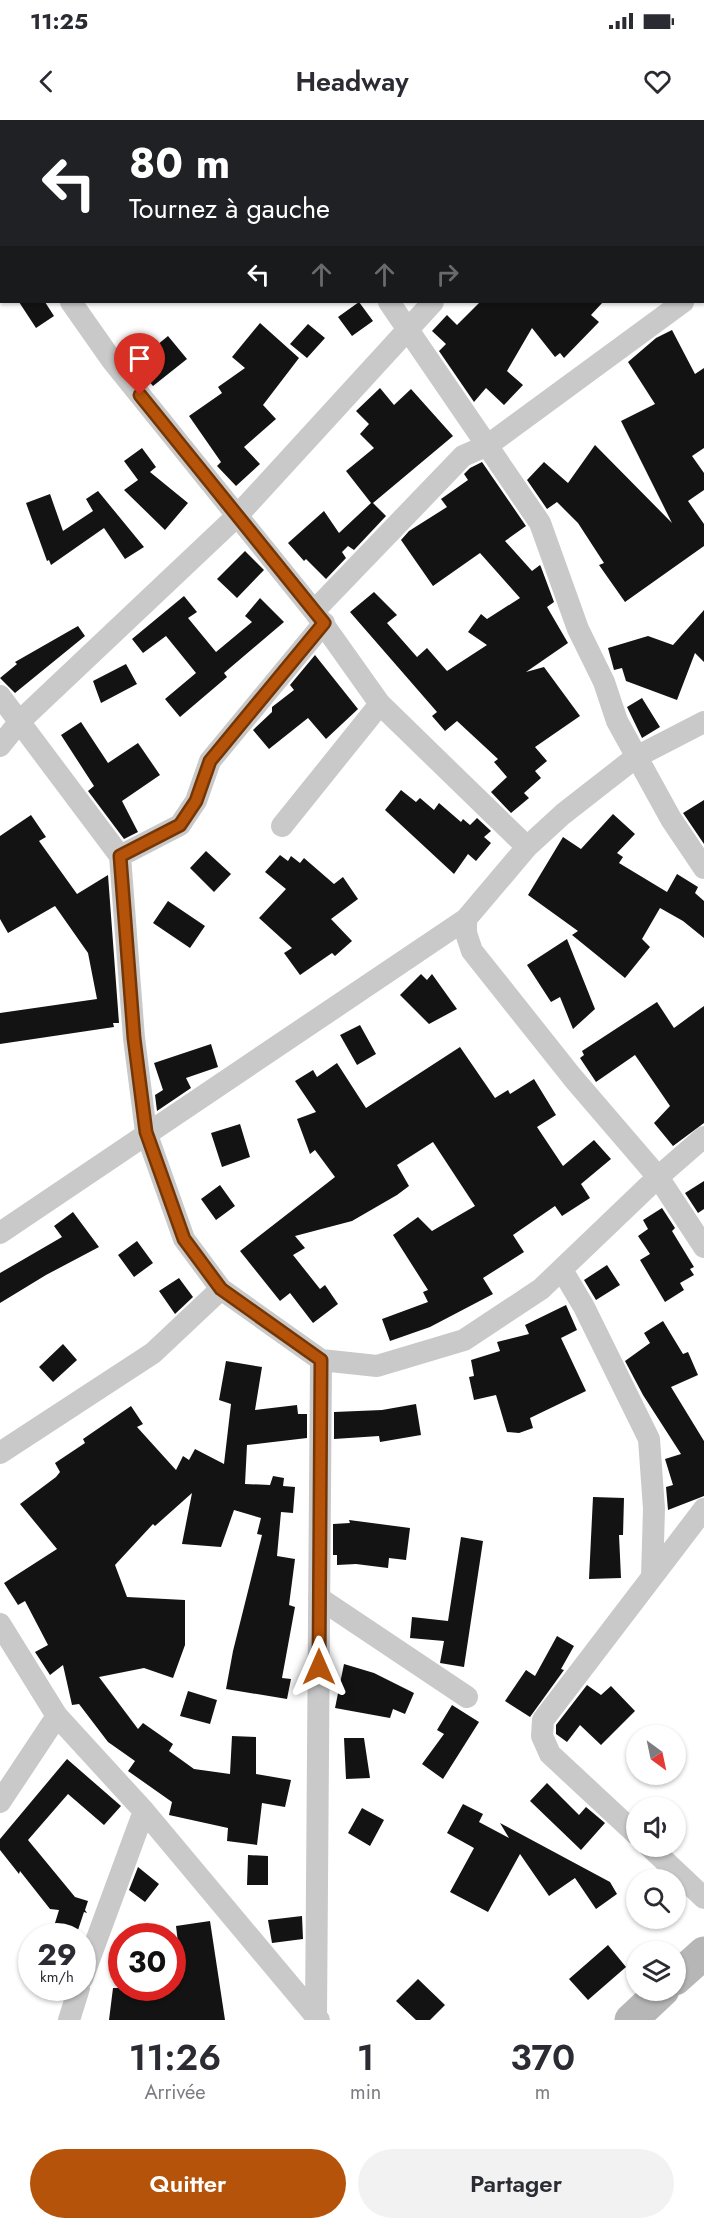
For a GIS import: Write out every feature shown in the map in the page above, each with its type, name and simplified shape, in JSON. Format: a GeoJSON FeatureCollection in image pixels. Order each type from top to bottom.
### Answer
{"type":"FeatureCollection","features":[{"type":"Feature","properties":{"kind":"main road"},"geometry":{"type":"LineString","coordinates":[[686,1969],[704,1953]]}},
{"type":"Feature","properties":{"kind":"main road"},"geometry":{"type":"LineString","coordinates":[[631,2020],[651,2001]]}},
{"type":"Feature","properties":{"kind":"street"},"geometry":{"type":"LineString","coordinates":[[72,303],[111,359],[319,617],[380,704],[526,847]]}},
{"type":"Feature","properties":{"kind":"street"},"geometry":{"type":"LineString","coordinates":[[390,303],[540,523],[578,629],[636,757],[670,819],[704,868]]}},
{"type":"Feature","properties":{"kind":"street"},"geometry":{"type":"LineString","coordinates":[[0,746],[20,721],[237,516],[432,303]]}},
{"type":"Feature","properties":{"kind":"street"},"geometry":{"type":"LineString","coordinates":[[120,856],[180,825],[196,801],[210,761],[319,617],[459,460],[473,449],[488,445],[682,303]]}},
{"type":"Feature","properties":{"kind":"street"},"geometry":{"type":"LineString","coordinates":[[0,696],[120,856],[134,1038],[146,1132],[184,1239],[221,1289],[321,1360],[377,1366],[464,1340],[542,1289],[658,1177],[704,1137]]}},
{"type":"Feature","properties":{"kind":"street"},"geometry":{"type":"LineString","coordinates":[[282,826],[380,704]]}},
{"type":"Feature","properties":{"kind":"street"},"geometry":{"type":"LineString","coordinates":[[0,1233],[146,1132],[286,1042],[466,919],[526,847],[563,813],[636,757],[704,722]]}},
{"type":"Feature","properties":{"kind":"street"},"geometry":{"type":"LineString","coordinates":[[466,919],[466,933],[472,951],[573,1078],[658,1177],[704,1247]]}},
{"type":"Feature","properties":{"kind":"street"},"geometry":{"type":"LineString","coordinates":[[562,1270],[584,1307],[649,1439],[654,1509],[652,1576]]}},
{"type":"Feature","properties":{"kind":"street"},"geometry":{"type":"LineString","coordinates":[[0,1453],[153,1353],[221,1289]]}},
{"type":"Feature","properties":{"kind":"street"},"geometry":{"type":"LineString","coordinates":[[318,2018],[321,1360]]}},
{"type":"Feature","properties":{"kind":"street"},"geometry":{"type":"LineString","coordinates":[[626,1825],[550,1754],[542,1736],[543,1720],[704,1509]]}},
{"type":"Feature","properties":{"kind":"street"},"geometry":{"type":"LineString","coordinates":[[319,1598],[467,1697]]}},
{"type":"Feature","properties":{"kind":"street"},"geometry":{"type":"LineString","coordinates":[[0,1624],[57,1716],[144,1811],[318,2018]]}},
{"type":"Feature","properties":{"kind":"street"},"geometry":{"type":"LineString","coordinates":[[0,1802],[57,1716]]}},
{"type":"Feature","properties":{"kind":"street"},"geometry":{"type":"LineString","coordinates":[[96,1941],[144,1811]]}},
{"type":"Feature","properties":{"kind":"street"},"geometry":{"type":"LineString","coordinates":[[661,1857],[704,1898]]}},
{"type":"Feature","properties":{"kind":"street"},"geometry":{"type":"LineString","coordinates":[[69,2020],[75,2001]]}},
{"type":"Feature","properties":{"kind":"building"},"geometry":{"type":"Polygon","coordinates":[[[20,303],[46,303],[54,316],[36,328],[20,303]]]}},
{"type":"Feature","properties":{"kind":"building"},"geometry":{"type":"Polygon","coordinates":[[[360,303],[373,321],[352,336],[338,317],[360,303]]]}},
{"type":"Feature","properties":{"kind":"building"},"geometry":{"type":"Polygon","coordinates":[[[479,303],[602,303],[591,315],[599,322],[564,358],[560,353],[555,357],[532,328],[507,371],[523,385],[504,405],[486,388],[474,402],[439,351],[446,344],[432,331],[447,315],[457,325],[479,303]]]}},
{"type":"Feature","properties":{"kind":"building"},"geometry":{"type":"Polygon","coordinates":[[[260,323],[299,358],[263,405],[276,419],[244,447],[260,464],[236,486],[217,466],[221,462],[189,416],[222,393],[218,387],[245,368],[232,357],[260,323]]]}},
{"type":"Feature","properties":{"kind":"building"},"geometry":{"type":"Polygon","coordinates":[[[308,324],[325,338],[307,358],[290,344],[308,324]]]}},
{"type":"Feature","properties":{"kind":"building"},"geometry":{"type":"Polygon","coordinates":[[[672,330],[695,374],[704,368],[704,448],[692,456],[704,473],[704,490],[688,501],[704,524],[704,546],[625,602],[599,565],[604,563],[578,523],[557,502],[547,509],[527,480],[544,462],[568,483],[595,445],[672,523],[621,421],[655,404],[628,362],[656,338],[672,330]]]}},
{"type":"Feature","properties":{"kind":"building"},"geometry":{"type":"Polygon","coordinates":[[[168,336],[187,359],[153,386],[139,370],[155,355],[151,350],[168,336]]]}},
{"type":"Feature","properties":{"kind":"building"},"geometry":{"type":"Polygon","coordinates":[[[380,388],[394,405],[411,389],[453,436],[373,503],[386,516],[354,550],[348,546],[342,552],[346,558],[326,579],[306,559],[304,561],[288,543],[324,511],[339,533],[371,503],[346,471],[374,448],[360,434],[369,424],[356,411],[380,388]]]}},
{"type":"Feature","properties":{"kind":"building"},"geometry":{"type":"Polygon","coordinates":[[[142,448],[156,467],[150,472],[188,503],[165,530],[124,490],[138,480],[124,461],[142,448]]]}},
{"type":"Feature","properties":{"kind":"building"},"geometry":{"type":"Polygon","coordinates":[[[482,462],[526,526],[505,541],[532,571],[540,565],[554,602],[547,607],[568,643],[526,672],[544,667],[580,716],[535,747],[547,761],[535,771],[541,778],[524,793],[529,798],[511,813],[491,792],[507,777],[494,762],[498,759],[457,721],[445,731],[432,716],[437,712],[350,612],[374,592],[397,615],[387,623],[417,657],[427,648],[447,671],[487,645],[468,632],[481,614],[487,619],[520,598],[480,553],[433,586],[401,540],[409,531],[447,507],[441,499],[468,480],[464,474],[482,462]]]}},
{"type":"Feature","properties":{"kind":"building"},"geometry":{"type":"Polygon","coordinates":[[[98,491],[144,547],[125,559],[104,528],[51,565],[49,560],[47,561],[26,503],[50,494],[63,531],[93,511],[86,499],[98,491]]]}},
{"type":"Feature","properties":{"kind":"building"},"geometry":{"type":"Polygon","coordinates":[[[245,551],[264,570],[237,598],[217,579],[245,551]]]}},
{"type":"Feature","properties":{"kind":"building"},"geometry":{"type":"Polygon","coordinates":[[[184,596],[197,612],[188,618],[216,652],[252,622],[245,616],[260,598],[284,622],[224,673],[227,677],[180,717],[165,699],[196,673],[166,636],[143,653],[132,639],[184,596]]]}},
{"type":"Feature","properties":{"kind":"building"},"geometry":{"type":"Polygon","coordinates":[[[704,610],[704,662],[695,653],[677,700],[626,681],[622,668],[614,670],[608,648],[648,636],[673,645],[704,610]]]}},
{"type":"Feature","properties":{"kind":"building"},"geometry":{"type":"Polygon","coordinates":[[[78,626],[85,636],[15,693],[0,678],[17,664],[15,662],[78,626]]]}},
{"type":"Feature","properties":{"kind":"building"},"geometry":{"type":"Polygon","coordinates":[[[315,655],[358,709],[326,739],[308,718],[269,749],[253,730],[272,712],[272,707],[294,690],[290,685],[315,655]]]}},
{"type":"Feature","properties":{"kind":"building"},"geometry":{"type":"Polygon","coordinates":[[[126,664],[137,684],[101,703],[93,681],[126,664]]]}},
{"type":"Feature","properties":{"kind":"building"},"geometry":{"type":"Polygon","coordinates":[[[642,698],[660,727],[642,738],[627,707],[642,698]]]}},
{"type":"Feature","properties":{"kind":"building"},"geometry":{"type":"Polygon","coordinates":[[[81,722],[108,763],[138,743],[160,775],[122,801],[138,832],[124,839],[88,791],[94,786],[61,735],[81,722]]]}},
{"type":"Feature","properties":{"kind":"building"},"geometry":{"type":"Polygon","coordinates":[[[401,790],[416,802],[420,798],[434,810],[439,803],[461,822],[463,819],[470,825],[477,818],[491,831],[484,837],[491,843],[476,861],[468,854],[454,874],[385,810],[401,790]]]}},
{"type":"Feature","properties":{"kind":"building"},"geometry":{"type":"Polygon","coordinates":[[[704,800],[704,844],[683,813],[704,800]]]}},
{"type":"Feature","properties":{"kind":"building"},"geometry":{"type":"Polygon","coordinates":[[[613,814],[635,834],[617,853],[623,857],[619,863],[667,892],[677,874],[698,887],[695,893],[704,901],[704,938],[683,921],[660,908],[642,939],[650,947],[625,978],[572,935],[578,931],[528,895],[563,837],[581,849],[613,814]]]}},
{"type":"Feature","properties":{"kind":"building"},"geometry":{"type":"Polygon","coordinates":[[[31,815],[46,837],[39,841],[77,894],[108,875],[119,1023],[113,1023],[114,1027],[0,1044],[0,1013],[97,999],[88,953],[55,906],[8,933],[0,919],[0,836],[31,815]]]}},
{"type":"Feature","properties":{"kind":"building"},"geometry":{"type":"Polygon","coordinates":[[[206,851],[231,874],[214,892],[190,868],[206,851]]]}},
{"type":"Feature","properties":{"kind":"building"},"geometry":{"type":"Polygon","coordinates":[[[280,855],[288,861],[291,856],[300,863],[304,858],[334,884],[343,877],[358,899],[331,919],[352,941],[335,956],[332,953],[300,975],[284,953],[292,948],[259,918],[286,889],[265,872],[280,855]]]}},
{"type":"Feature","properties":{"kind":"building"},"geometry":{"type":"Polygon","coordinates":[[[168,901],[205,926],[190,948],[153,923],[168,901]]]}},
{"type":"Feature","properties":{"kind":"building"},"geometry":{"type":"Polygon","coordinates":[[[567,939],[595,1009],[573,1029],[560,997],[551,1002],[527,965],[567,939]]]}},
{"type":"Feature","properties":{"kind":"building"},"geometry":{"type":"Polygon","coordinates":[[[421,974],[427,980],[432,974],[457,1009],[429,1024],[400,995],[421,974]]]}},
{"type":"Feature","properties":{"kind":"building"},"geometry":{"type":"Polygon","coordinates":[[[657,1002],[674,1028],[704,1006],[704,1123],[673,1146],[654,1123],[670,1106],[635,1055],[596,1082],[580,1058],[584,1055],[582,1051],[657,1002]]]}},
{"type":"Feature","properties":{"kind":"building"},"geometry":{"type":"Polygon","coordinates":[[[360,1025],[376,1054],[357,1065],[340,1035],[360,1025]]]}},
{"type":"Feature","properties":{"kind":"building"},"geometry":{"type":"Polygon","coordinates":[[[211,1044],[218,1067],[186,1078],[191,1088],[157,1111],[155,1095],[163,1090],[154,1063],[211,1044]]]}},
{"type":"Feature","properties":{"kind":"building"},"geometry":{"type":"Polygon","coordinates":[[[460,1047],[495,1098],[508,1090],[510,1094],[534,1079],[556,1115],[537,1127],[563,1166],[594,1140],[611,1159],[581,1184],[590,1198],[562,1216],[555,1206],[513,1235],[524,1252],[483,1278],[493,1294],[430,1327],[390,1341],[382,1319],[428,1302],[423,1292],[428,1290],[393,1235],[418,1217],[432,1231],[475,1206],[433,1142],[397,1165],[409,1186],[397,1195],[352,1221],[295,1236],[305,1248],[293,1255],[320,1289],[325,1285],[338,1304],[313,1323],[290,1293],[280,1301],[240,1251],[335,1177],[315,1150],[310,1154],[297,1119],[316,1112],[295,1081],[313,1070],[317,1077],[337,1063],[366,1108],[460,1047]]]}},
{"type":"Feature","properties":{"kind":"building"},"geometry":{"type":"Polygon","coordinates":[[[240,1124],[250,1157],[222,1167],[211,1133],[240,1124]]]}},
{"type":"Feature","properties":{"kind":"building"},"geometry":{"type":"Polygon","coordinates":[[[704,1181],[704,1209],[698,1213],[685,1193],[704,1181]]]}},
{"type":"Feature","properties":{"kind":"building"},"geometry":{"type":"Polygon","coordinates":[[[220,1185],[235,1206],[216,1220],[201,1199],[220,1185]]]}},
{"type":"Feature","properties":{"kind":"building"},"geometry":{"type":"Polygon","coordinates":[[[662,1208],[675,1228],[672,1231],[694,1267],[690,1269],[694,1275],[680,1283],[684,1290],[665,1302],[640,1260],[650,1254],[638,1236],[648,1229],[643,1220],[662,1208]]]}},
{"type":"Feature","properties":{"kind":"building"},"geometry":{"type":"Polygon","coordinates":[[[73,1212],[99,1247],[0,1303],[0,1273],[62,1237],[54,1226],[73,1212]]]}},
{"type":"Feature","properties":{"kind":"building"},"geometry":{"type":"Polygon","coordinates":[[[137,1241],[153,1263],[134,1277],[118,1255],[137,1241]]]}},
{"type":"Feature","properties":{"kind":"building"},"geometry":{"type":"Polygon","coordinates":[[[607,1265],[620,1285],[596,1300],[584,1280],[607,1265]]]}},
{"type":"Feature","properties":{"kind":"building"},"geometry":{"type":"Polygon","coordinates":[[[179,1278],[193,1297],[175,1314],[159,1291],[179,1278]]]}},
{"type":"Feature","properties":{"kind":"building"},"geometry":{"type":"Polygon","coordinates":[[[566,1305],[577,1330],[561,1338],[586,1391],[530,1418],[533,1428],[519,1433],[507,1432],[496,1395],[474,1400],[469,1377],[474,1376],[471,1360],[500,1351],[497,1342],[529,1334],[525,1325],[566,1305]]]}},
{"type":"Feature","properties":{"kind":"building"},"geometry":{"type":"Polygon","coordinates":[[[663,1321],[683,1354],[688,1352],[698,1375],[671,1387],[704,1441],[704,1496],[668,1510],[666,1487],[673,1485],[665,1459],[681,1454],[643,1395],[625,1361],[650,1343],[644,1333],[663,1321]]]}},
{"type":"Feature","properties":{"kind":"building"},"geometry":{"type":"Polygon","coordinates":[[[63,1344],[77,1360],[53,1382],[39,1367],[63,1344]]]}},
{"type":"Feature","properties":{"kind":"building"},"geometry":{"type":"Polygon","coordinates":[[[226,1361],[262,1367],[255,1410],[297,1405],[298,1414],[307,1414],[307,1438],[247,1445],[245,1484],[270,1485],[273,1476],[284,1478],[283,1486],[295,1487],[293,1513],[281,1512],[277,1556],[295,1559],[289,1605],[295,1607],[282,1678],[291,1679],[287,1699],[226,1689],[233,1651],[262,1535],[257,1534],[261,1518],[234,1510],[221,1547],[182,1544],[192,1493],[155,1526],[153,1524],[115,1565],[127,1597],[185,1600],[185,1645],[173,1678],[144,1668],[99,1677],[138,1729],[143,1723],[173,1744],[169,1751],[194,1769],[230,1774],[232,1736],[256,1737],[256,1774],[291,1780],[285,1807],[262,1803],[257,1845],[227,1841],[228,1828],[169,1815],[172,1802],[128,1771],[135,1761],[108,1742],[79,1704],[72,1705],[63,1665],[50,1675],[35,1652],[48,1645],[25,1601],[18,1605],[4,1583],[57,1549],[20,1504],[56,1477],[60,1472],[55,1463],[85,1443],[83,1439],[131,1406],[143,1424],[137,1427],[176,1470],[183,1456],[189,1460],[195,1449],[224,1464],[231,1404],[219,1400],[226,1361]]]}},
{"type":"Feature","properties":{"kind":"building"},"geometry":{"type":"Polygon","coordinates":[[[416,1404],[421,1435],[380,1442],[379,1436],[334,1439],[334,1412],[382,1410],[416,1404]]]}},
{"type":"Feature","properties":{"kind":"building"},"geometry":{"type":"Polygon","coordinates":[[[593,1497],[624,1498],[623,1535],[619,1535],[621,1578],[589,1579],[593,1497]]]}},
{"type":"Feature","properties":{"kind":"building"},"geometry":{"type":"Polygon","coordinates":[[[349,1520],[410,1528],[406,1560],[389,1558],[388,1568],[356,1564],[337,1565],[337,1555],[333,1555],[333,1524],[350,1523],[349,1520]]]}},
{"type":"Feature","properties":{"kind":"building"},"geometry":{"type":"Polygon","coordinates":[[[461,1537],[483,1541],[464,1667],[440,1663],[444,1641],[410,1638],[412,1617],[448,1621],[461,1537]]]}},
{"type":"Feature","properties":{"kind":"building"},"geometry":{"type":"Polygon","coordinates":[[[557,1636],[574,1646],[561,1669],[564,1670],[530,1717],[505,1701],[526,1670],[535,1676],[557,1636]]]}},
{"type":"Feature","properties":{"kind":"building"},"geometry":{"type":"Polygon","coordinates":[[[344,1664],[374,1673],[414,1693],[405,1714],[393,1709],[390,1718],[335,1708],[344,1664]]]}},
{"type":"Feature","properties":{"kind":"building"},"geometry":{"type":"Polygon","coordinates":[[[587,1685],[601,1695],[611,1686],[635,1711],[601,1745],[580,1725],[567,1742],[556,1734],[556,1725],[587,1685]]]}},
{"type":"Feature","properties":{"kind":"building"},"geometry":{"type":"Polygon","coordinates":[[[188,1691],[217,1700],[210,1724],[180,1716],[188,1691]]]}},
{"type":"Feature","properties":{"kind":"building"},"geometry":{"type":"Polygon","coordinates":[[[452,1705],[479,1722],[443,1779],[422,1764],[444,1734],[437,1730],[452,1705]]]}},
{"type":"Feature","properties":{"kind":"building"},"geometry":{"type":"Polygon","coordinates":[[[344,1738],[364,1738],[370,1778],[346,1779],[344,1738]]]}},
{"type":"Feature","properties":{"kind":"building"},"geometry":{"type":"Polygon","coordinates":[[[67,1759],[121,1806],[104,1825],[68,1794],[28,1840],[75,1897],[88,1901],[85,1910],[87,1913],[84,1912],[80,1923],[55,1923],[59,1910],[50,1909],[20,1871],[19,1874],[0,1850],[0,1839],[67,1759]]]}},
{"type":"Feature","properties":{"kind":"building"},"geometry":{"type":"Polygon","coordinates":[[[547,1783],[579,1815],[586,1807],[605,1823],[581,1850],[530,1801],[547,1783]]]}},
{"type":"Feature","properties":{"kind":"building"},"geometry":{"type":"Polygon","coordinates":[[[463,1804],[483,1814],[479,1822],[509,1838],[500,1823],[610,1882],[617,1894],[596,1909],[575,1878],[549,1896],[520,1854],[488,1912],[450,1892],[474,1848],[447,1833],[463,1804]]]}},
{"type":"Feature","properties":{"kind":"building"},"geometry":{"type":"Polygon","coordinates":[[[362,1808],[384,1820],[370,1846],[348,1833],[362,1808]]]}},
{"type":"Feature","properties":{"kind":"building"},"geometry":{"type":"Polygon","coordinates":[[[248,1855],[268,1856],[268,1885],[247,1885],[248,1855]]]}},
{"type":"Feature","properties":{"kind":"building"},"geometry":{"type":"Polygon","coordinates":[[[138,1867],[159,1884],[145,1902],[129,1890],[138,1867]]]}},
{"type":"Feature","properties":{"kind":"building"},"geometry":{"type":"Polygon","coordinates":[[[302,1916],[303,1939],[272,1943],[268,1920],[302,1916]]]}},
{"type":"Feature","properties":{"kind":"building"},"geometry":{"type":"Polygon","coordinates":[[[210,1921],[225,2020],[109,2020],[111,2001],[186,2001],[186,1925],[210,1921]]]}},
{"type":"Feature","properties":{"kind":"building"},"geometry":{"type":"Polygon","coordinates":[[[608,1945],[626,1967],[588,2000],[569,1979],[608,1945]]]}},
{"type":"Feature","properties":{"kind":"building"},"geometry":{"type":"Polygon","coordinates":[[[418,1979],[445,2005],[430,2020],[416,2020],[396,2001],[418,1979]]]}},
{"type":"Feature","properties":{"kind":"route"},"geometry":{"type":"LineString","coordinates":[[140,395],[324,623],[210,761],[196,801],[180,825],[120,856],[134,1038],[146,1132],[184,1239],[221,1289],[321,1360],[319,1667]]}}]}
